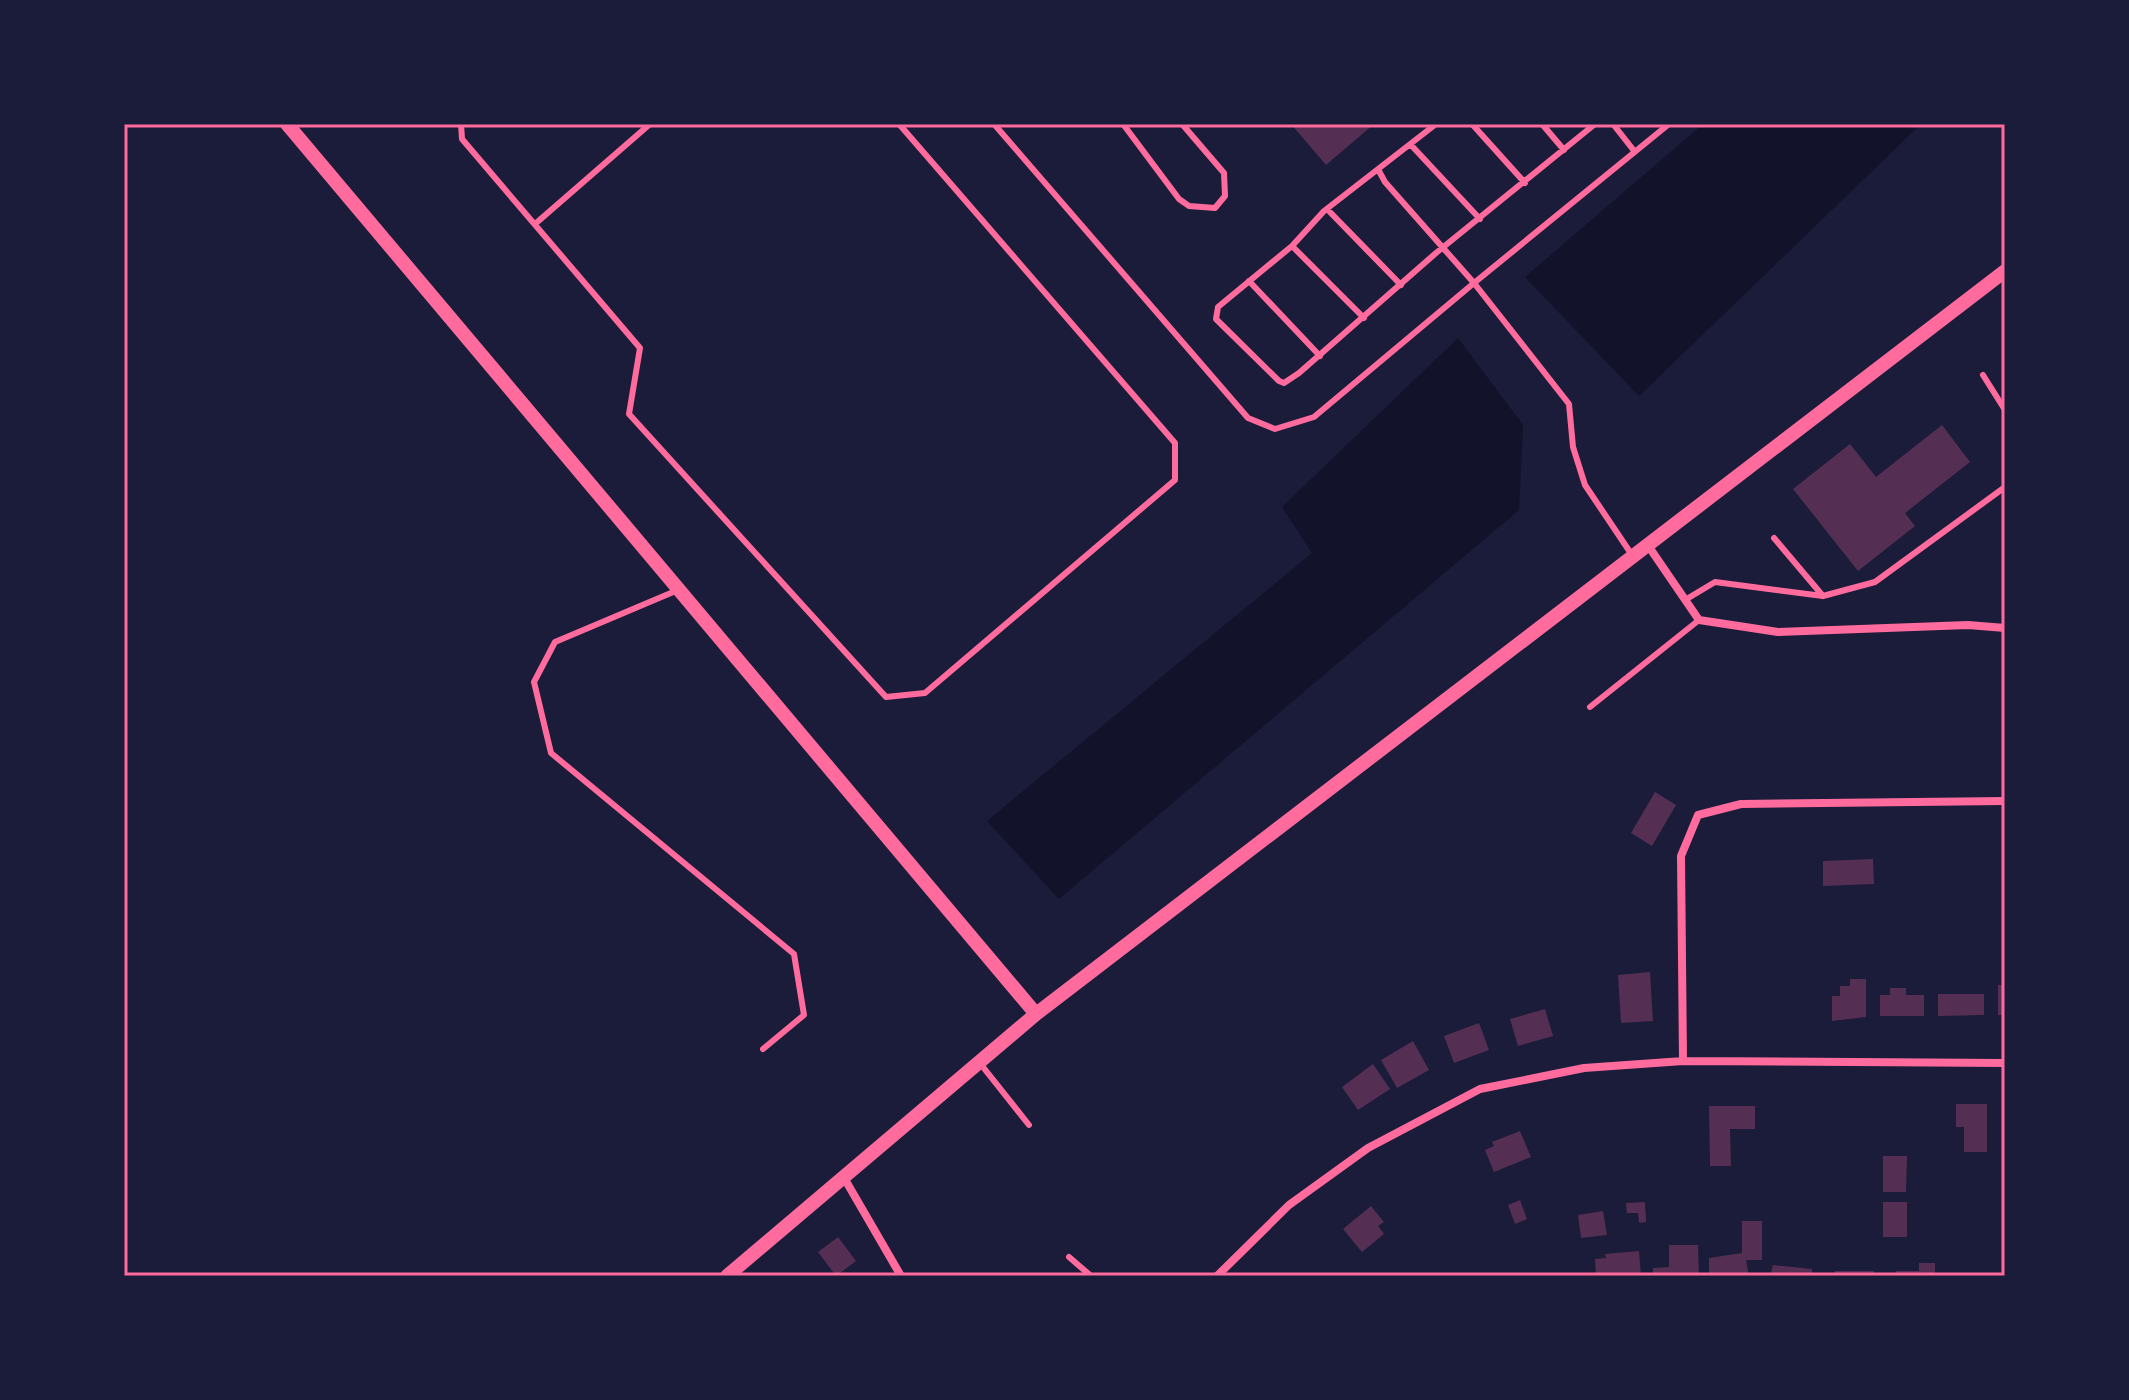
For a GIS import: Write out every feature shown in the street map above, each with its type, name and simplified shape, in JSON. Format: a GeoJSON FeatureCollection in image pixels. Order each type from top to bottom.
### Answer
{"type":"FeatureCollection","features":[{"type":"Feature","properties":{"kind":"street"},"geometry":{"type":"LineString","coordinates":[[290,125],[1036,1014]]}},
{"type":"Feature","properties":{"kind":"street"},"geometry":{"type":"LineString","coordinates":[[727,1276],[1036,1014],[2005,271]]}},
{"type":"Feature","properties":{"kind":"street"},"geometry":{"type":"LineString","coordinates":[[1646,544],[1699,620],[1778,632],[1968,625],[2005,628]]}},
{"type":"Feature","properties":{"kind":"street"},"geometry":{"type":"LineString","coordinates":[[1683,1061],[1681,856],[1698,815],[1741,804],[2005,801]]}},
{"type":"Feature","properties":{"kind":"street"},"geometry":{"type":"LineString","coordinates":[[1217,1276],[1289,1205],[1368,1148],[1480,1089],[1584,1068],[1683,1061],[2005,1063]]}},
{"type":"Feature","properties":{"kind":"street"},"geometry":{"type":"LineString","coordinates":[[843,1176],[901,1276]]}},
{"type":"Feature","properties":{"kind":"lane"},"geometry":{"type":"LineString","coordinates":[[461,124],[462,139],[640,348],[629,414],[886,697],[925,693],[1175,480],[1175,443],[899,124]]}},
{"type":"Feature","properties":{"kind":"lane"},"geometry":{"type":"LineString","coordinates":[[535,224],[650,124]]}},
{"type":"Feature","properties":{"kind":"lane"},"geometry":{"type":"LineString","coordinates":[[994,124],[1248,418],[1275,429],[1314,417],[1669,124]]}},
{"type":"Feature","properties":{"kind":"lane"},"geometry":{"type":"LineString","coordinates":[[1123,124],[1179,199],[1189,206],[1215,208],[1225,196],[1224,173],[1182,124]]}},
{"type":"Feature","properties":{"kind":"lane"},"geometry":{"type":"LineString","coordinates":[[1436,124],[1381,165],[1380,177],[1474,283],[1569,404],[1573,447],[1585,485],[1632,555]]}},
{"type":"Feature","properties":{"kind":"lane"},"geometry":{"type":"LineString","coordinates":[[1472,124],[1525,183]]}},
{"type":"Feature","properties":{"kind":"lane"},"geometry":{"type":"LineString","coordinates":[[1542,124],[1564,150]]}},
{"type":"Feature","properties":{"kind":"lane"},"geometry":{"type":"LineString","coordinates":[[1379,171],[1327,209],[1292,246],[1218,307],[1216,319],[1284,383],[1595,124]]}},
{"type":"Feature","properties":{"kind":"lane"},"geometry":{"type":"LineString","coordinates":[[1613,124],[1635,152]]}},
{"type":"Feature","properties":{"kind":"lane"},"geometry":{"type":"LineString","coordinates":[[1411,145],[1480,219]]}},
{"type":"Feature","properties":{"kind":"lane"},"geometry":{"type":"LineString","coordinates":[[1327,209],[1401,285]]}},
{"type":"Feature","properties":{"kind":"lane"},"geometry":{"type":"LineString","coordinates":[[1292,246],[1364,318]]}},
{"type":"Feature","properties":{"kind":"lane"},"geometry":{"type":"LineString","coordinates":[[1249,281],[1320,356]]}},
{"type":"Feature","properties":{"kind":"lane"},"geometry":{"type":"LineString","coordinates":[[1983,375],[2005,410]]}},
{"type":"Feature","properties":{"kind":"lane"},"geometry":{"type":"LineString","coordinates":[[1685,600],[1715,582],[1823,596],[1875,582],[2005,487]]}},
{"type":"Feature","properties":{"kind":"lane"},"geometry":{"type":"LineString","coordinates":[[1774,538],[1823,596]]}},
{"type":"Feature","properties":{"kind":"lane"},"geometry":{"type":"LineString","coordinates":[[678,590],[555,642],[534,682],[551,753],[794,954],[804,1015],[763,1049]]}},
{"type":"Feature","properties":{"kind":"lane"},"geometry":{"type":"LineString","coordinates":[[1590,707],[1699,620]]}},
{"type":"Feature","properties":{"kind":"lane"},"geometry":{"type":"LineString","coordinates":[[979,1062],[1029,1125]]}},
{"type":"Feature","properties":{"kind":"lane"},"geometry":{"type":"LineString","coordinates":[[1069,1257],[1091,1276]]}},
{"type":"Feature","properties":{"kind":"shaded area"},"geometry":{"type":"Polygon","coordinates":[[[1703,124],[1921,124],[1639,396],[1525,277],[1703,124]]]}},
{"type":"Feature","properties":{"kind":"shaded area"},"geometry":{"type":"Polygon","coordinates":[[[1458,338],[1523,425],[1519,510],[1059,899],[987,821],[1312,553],[1282,507],[1458,338]]]}},
{"type":"Feature","properties":{"kind":"building"},"geometry":{"type":"Polygon","coordinates":[[[1291,124],[1374,124],[1326,165],[1291,124]]]}},
{"type":"Feature","properties":{"kind":"building"},"geometry":{"type":"Polygon","coordinates":[[[1942,425],[1970,462],[1905,513],[1915,526],[1858,571],[1793,489],[1850,444],[1876,477],[1942,425]]]}},
{"type":"Feature","properties":{"kind":"building"},"geometry":{"type":"Polygon","coordinates":[[[1655,792],[1676,805],[1652,846],[1631,833],[1655,792]]]}},
{"type":"Feature","properties":{"kind":"building"},"geometry":{"type":"Polygon","coordinates":[[[1873,859],[1874,884],[1823,886],[1823,861],[1873,859]]]}},
{"type":"Feature","properties":{"kind":"building"},"geometry":{"type":"Polygon","coordinates":[[[1650,972],[1653,1021],[1621,1023],[1618,975],[1650,972]]]}},
{"type":"Feature","properties":{"kind":"building"},"geometry":{"type":"Polygon","coordinates":[[[1850,979],[1866,979],[1866,1017],[1832,1021],[1832,996],[1840,996],[1840,986],[1850,986],[1850,979]]]}},
{"type":"Feature","properties":{"kind":"building"},"geometry":{"type":"Polygon","coordinates":[[[1998,985],[2005,985],[2005,1015],[1998,1015],[1998,985]]]}},
{"type":"Feature","properties":{"kind":"building"},"geometry":{"type":"Polygon","coordinates":[[[1890,988],[1906,988],[1906,995],[1924,995],[1924,1016],[1880,1016],[1880,995],[1890,995],[1890,988]]]}},
{"type":"Feature","properties":{"kind":"building"},"geometry":{"type":"Polygon","coordinates":[[[1938,994],[1984,994],[1984,1015],[1938,1016],[1938,994]]]}},
{"type":"Feature","properties":{"kind":"building"},"geometry":{"type":"Polygon","coordinates":[[[1545,1009],[1553,1036],[1518,1046],[1510,1019],[1545,1009]]]}},
{"type":"Feature","properties":{"kind":"building"},"geometry":{"type":"Polygon","coordinates":[[[1479,1023],[1489,1050],[1454,1063],[1444,1036],[1479,1023]]]}},
{"type":"Feature","properties":{"kind":"building"},"geometry":{"type":"Polygon","coordinates":[[[1413,1041],[1429,1070],[1397,1088],[1381,1060],[1413,1041]]]}},
{"type":"Feature","properties":{"kind":"building"},"geometry":{"type":"Polygon","coordinates":[[[1373,1064],[1390,1089],[1358,1110],[1342,1087],[1373,1064]]]}},
{"type":"Feature","properties":{"kind":"building"},"geometry":{"type":"Polygon","coordinates":[[[1956,1104],[1987,1104],[1987,1152],[1964,1152],[1964,1127],[1956,1127],[1956,1104]]]}},
{"type":"Feature","properties":{"kind":"building"},"geometry":{"type":"Polygon","coordinates":[[[1709,1106],[1755,1106],[1755,1129],[1730,1129],[1731,1166],[1710,1166],[1709,1106]]]}},
{"type":"Feature","properties":{"kind":"building"},"geometry":{"type":"Polygon","coordinates":[[[1520,1131],[1531,1157],[1494,1172],[1485,1150],[1494,1146],[1492,1142],[1520,1131]]]}},
{"type":"Feature","properties":{"kind":"building"},"geometry":{"type":"Polygon","coordinates":[[[1883,1156],[1907,1156],[1906,1192],[1883,1192],[1883,1156]]]}},
{"type":"Feature","properties":{"kind":"building"},"geometry":{"type":"Polygon","coordinates":[[[1520,1200],[1527,1219],[1515,1224],[1508,1205],[1520,1200]]]}},
{"type":"Feature","properties":{"kind":"building"},"geometry":{"type":"Polygon","coordinates":[[[1645,1202],[1646,1222],[1639,1223],[1638,1213],[1627,1213],[1626,1203],[1645,1202]]]}},
{"type":"Feature","properties":{"kind":"building"},"geometry":{"type":"Polygon","coordinates":[[[1883,1202],[1907,1202],[1907,1237],[1883,1237],[1883,1202]]]}},
{"type":"Feature","properties":{"kind":"building"},"geometry":{"type":"Polygon","coordinates":[[[1371,1206],[1384,1222],[1378,1226],[1384,1234],[1362,1252],[1343,1229],[1371,1206]]]}},
{"type":"Feature","properties":{"kind":"building"},"geometry":{"type":"Polygon","coordinates":[[[1603,1211],[1607,1235],[1581,1238],[1578,1215],[1603,1211]]]}},
{"type":"Feature","properties":{"kind":"building"},"geometry":{"type":"Polygon","coordinates":[[[1742,1221],[1762,1221],[1762,1260],[1746,1260],[1749,1276],[1709,1276],[1709,1258],[1742,1253],[1742,1221]]]}},
{"type":"Feature","properties":{"kind":"building"},"geometry":{"type":"Polygon","coordinates":[[[838,1237],[856,1261],[836,1276],[818,1252],[838,1237]]]}},
{"type":"Feature","properties":{"kind":"building"},"geometry":{"type":"Polygon","coordinates":[[[1669,1245],[1698,1245],[1699,1276],[1653,1276],[1653,1268],[1669,1267],[1669,1245]]]}},
{"type":"Feature","properties":{"kind":"building"},"geometry":{"type":"Polygon","coordinates":[[[1639,1251],[1641,1276],[1596,1276],[1595,1259],[1606,1258],[1605,1254],[1639,1251]]]}},
{"type":"Feature","properties":{"kind":"building"},"geometry":{"type":"Polygon","coordinates":[[[1919,1263],[1935,1263],[1935,1276],[1896,1276],[1896,1271],[1919,1271],[1919,1263]]]}},
{"type":"Feature","properties":{"kind":"building"},"geometry":{"type":"Polygon","coordinates":[[[1773,1265],[1812,1269],[1812,1276],[1770,1276],[1773,1265]]]}},
{"type":"Feature","properties":{"kind":"building"},"geometry":{"type":"Polygon","coordinates":[[[1835,1271],[1874,1271],[1874,1276],[1835,1276],[1835,1271]]]}}]}
